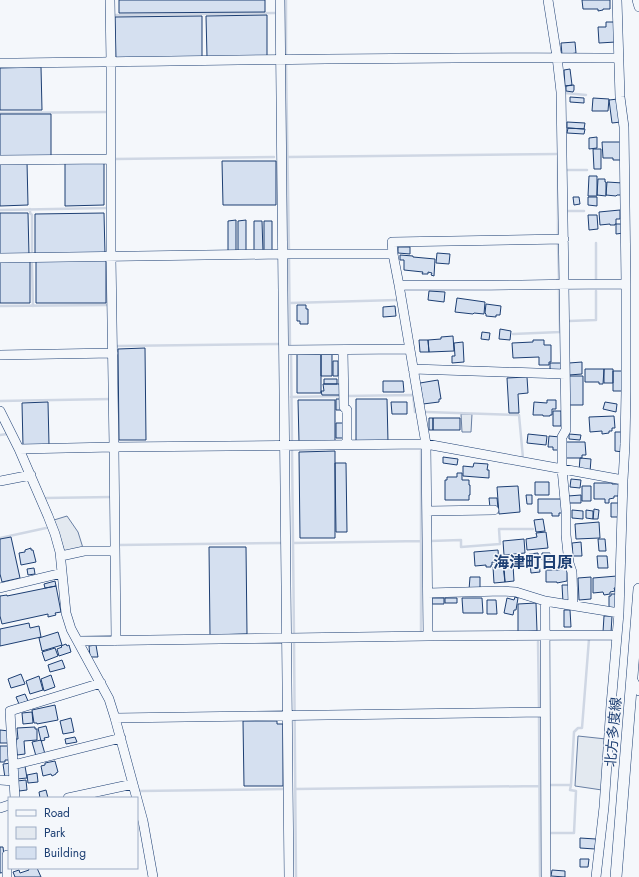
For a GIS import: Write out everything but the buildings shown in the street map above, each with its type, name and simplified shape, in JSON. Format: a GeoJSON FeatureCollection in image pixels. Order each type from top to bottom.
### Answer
{"type":"FeatureCollection","features":[{"type":"Feature","properties":{"kind":"main road","name":"北方多度線"},"geometry":{"type":"LineString","coordinates":[[616,877],[639,589]]}},
{"type":"Feature","properties":{"kind":"street"},"geometry":{"type":"LineString","coordinates":[[110,0],[112,62],[111,257],[116,641]]}},
{"type":"Feature","properties":{"kind":"street"},"geometry":{"type":"LineString","coordinates":[[280,0],[282,254],[288,350],[285,446],[292,638],[289,877]]}},
{"type":"Feature","properties":{"kind":"street"},"geometry":{"type":"LineString","coordinates":[[548,0],[561,92],[566,374],[566,430],[562,437],[562,469],[566,511],[566,535],[569,563],[572,572],[573,605]]}},
{"type":"Feature","properties":{"kind":"street"},"geometry":{"type":"LineString","coordinates":[[596,877],[604,807],[619,613],[625,444],[626,284],[624,127],[620,97],[617,0]]}},
{"type":"Feature","properties":{"kind":"street"},"geometry":{"type":"LineString","coordinates":[[637,0],[639,7]]}},
{"type":"Feature","properties":{"kind":"street"},"geometry":{"type":"LineString","coordinates":[[0,63],[281,59],[619,58]]}},
{"type":"Feature","properties":{"kind":"street"},"geometry":{"type":"LineString","coordinates":[[0,160],[111,159]]}},
{"type":"Feature","properties":{"kind":"street"},"geometry":{"type":"LineString","coordinates":[[428,636],[426,444],[392,242],[564,239]]}},
{"type":"Feature","properties":{"kind":"street"},"geometry":{"type":"LineString","coordinates":[[0,258],[393,254]]}},
{"type":"Feature","properties":{"kind":"street"},"geometry":{"type":"LineString","coordinates":[[399,285],[454,286],[626,284]]}},
{"type":"Feature","properties":{"kind":"street"},"geometry":{"type":"LineString","coordinates":[[288,350],[410,349]]}},
{"type":"Feature","properties":{"kind":"street"},"geometry":{"type":"LineString","coordinates":[[343,350],[344,407],[347,410],[347,445]]}},
{"type":"Feature","properties":{"kind":"street"},"geometry":{"type":"LineString","coordinates":[[0,355],[112,353]]}},
{"type":"Feature","properties":{"kind":"street"},"geometry":{"type":"LineString","coordinates":[[413,369],[566,374]]}},
{"type":"Feature","properties":{"kind":"street"},"geometry":{"type":"LineString","coordinates":[[0,411],[31,475],[48,516],[61,556],[66,613],[71,629],[109,699],[121,738],[135,797]]}},
{"type":"Feature","properties":{"kind":"street"},"geometry":{"type":"LineString","coordinates":[[19,449],[426,444],[623,480]]}},
{"type":"Feature","properties":{"kind":"street"},"geometry":{"type":"LineString","coordinates":[[0,481],[31,475]]}},
{"type":"Feature","properties":{"kind":"street"},"geometry":{"type":"LineString","coordinates":[[427,511],[494,510]]}},
{"type":"Feature","properties":{"kind":"street"},"geometry":{"type":"LineString","coordinates":[[61,556],[84,551],[115,552]]}},
{"type":"Feature","properties":{"kind":"street"},"geometry":{"type":"LineString","coordinates":[[0,588],[62,574]]}},
{"type":"Feature","properties":{"kind":"street"},"geometry":{"type":"LineString","coordinates":[[428,592],[516,592],[544,601],[619,613]]}},
{"type":"Feature","properties":{"kind":"street"},"geometry":{"type":"LineString","coordinates":[[544,601],[546,877]]}},
{"type":"Feature","properties":{"kind":"street"},"geometry":{"type":"LineString","coordinates":[[78,641],[617,635]]}},
{"type":"Feature","properties":{"kind":"street"},"geometry":{"type":"LineString","coordinates":[[632,679],[639,691]]}},
{"type":"Feature","properties":{"kind":"street"},"geometry":{"type":"LineString","coordinates":[[0,709],[10,711],[100,683]]}},
{"type":"Feature","properties":{"kind":"street"},"geometry":{"type":"LineString","coordinates":[[10,711],[15,797]]}},
{"type":"Feature","properties":{"kind":"street"},"geometry":{"type":"LineString","coordinates":[[115,718],[544,712]]}},
{"type":"Feature","properties":{"kind":"street"},"geometry":{"type":"LineString","coordinates":[[13,765],[121,738]]}},
{"type":"Feature","properties":{"kind":"street"},"geometry":{"type":"LineString","coordinates":[[0,780],[14,781]]}},
{"type":"Feature","properties":{"kind":"street"},"geometry":{"type":"LineString","coordinates":[[73,797],[133,784]]}},
{"type":"Feature","properties":{"kind":"street"},"geometry":{"type":"LineString","coordinates":[[138,811],[150,876]]}},
{"type":"Feature","properties":{"kind":"street"},"geometry":{"type":"LineString","coordinates":[[7,877],[8,855]]}},
{"type":"Feature","properties":{"kind":"green space"},"geometry":{"type":"Polygon","coordinates":[[[461,414],[472,414],[471,432],[462,432],[461,414]]]}},
{"type":"Feature","properties":{"kind":"green space"},"geometry":{"type":"Polygon","coordinates":[[[67,516],[78,532],[83,548],[65,553],[54,520],[67,516]]]}},
{"type":"Feature","properties":{"kind":"green space"},"geometry":{"type":"Polygon","coordinates":[[[578,736],[606,739],[602,790],[575,786],[578,736]]]}},
{"type":"Feature","properties":{"kind":"waterway"},"geometry":{"type":"LineString","coordinates":[[286,0],[286,56]]}},
{"type":"Feature","properties":{"kind":"waterway"},"geometry":{"type":"LineString","coordinates":[[115,15],[275,13]]}},
{"type":"Feature","properties":{"kind":"waterway"},"geometry":{"type":"LineString","coordinates":[[286,65],[289,252]]}},
{"type":"Feature","properties":{"kind":"waterway"},"geometry":{"type":"LineString","coordinates":[[565,93],[586,95]]}},
{"type":"Feature","properties":{"kind":"waterway"},"geometry":{"type":"LineString","coordinates":[[0,113],[107,112]]}},
{"type":"Feature","properties":{"kind":"waterway"},"geometry":{"type":"LineString","coordinates":[[288,157],[558,154]]}},
{"type":"Feature","properties":{"kind":"waterway"},"geometry":{"type":"LineString","coordinates":[[115,159],[274,157]]}},
{"type":"Feature","properties":{"kind":"waterway"},"geometry":{"type":"LineString","coordinates":[[558,157],[558,237]]}},
{"type":"Feature","properties":{"kind":"waterway"},"geometry":{"type":"LineString","coordinates":[[566,170],[587,170]]}},
{"type":"Feature","properties":{"kind":"waterway"},"geometry":{"type":"LineString","coordinates":[[0,210],[107,208],[107,206]]}},
{"type":"Feature","properties":{"kind":"waterway"},"geometry":{"type":"LineString","coordinates":[[30,209],[30,213],[32,215],[32,251]]}},
{"type":"Feature","properties":{"kind":"waterway"},"geometry":{"type":"LineString","coordinates":[[566,211],[584,211]]}},
{"type":"Feature","properties":{"kind":"waterway"},"geometry":{"type":"LineString","coordinates":[[596,243],[596,280]]}},
{"type":"Feature","properties":{"kind":"waterway"},"geometry":{"type":"LineString","coordinates":[[557,280],[559,280],[558,244]]}},
{"type":"Feature","properties":{"kind":"waterway"},"geometry":{"type":"LineString","coordinates":[[289,258],[290,348]]}},
{"type":"Feature","properties":{"kind":"waterway"},"geometry":{"type":"LineString","coordinates":[[32,264],[33,306]]}},
{"type":"Feature","properties":{"kind":"waterway"},"geometry":{"type":"LineString","coordinates":[[513,334],[560,332],[559,290]]}},
{"type":"Feature","properties":{"kind":"waterway"},"geometry":{"type":"LineString","coordinates":[[569,321],[596,320],[596,291]]}},
{"type":"Feature","properties":{"kind":"waterway"},"geometry":{"type":"LineString","coordinates":[[290,303],[397,300]]}},
{"type":"Feature","properties":{"kind":"waterway"},"geometry":{"type":"LineString","coordinates":[[0,306],[109,305]]}},
{"type":"Feature","properties":{"kind":"waterway"},"geometry":{"type":"LineString","coordinates":[[117,346],[279,344]]}},
{"type":"Feature","properties":{"kind":"waterway"},"geometry":{"type":"LineString","coordinates":[[291,353],[292,443]]}},
{"type":"Feature","properties":{"kind":"waterway"},"geometry":{"type":"LineString","coordinates":[[346,396],[413,395],[415,412]]}},
{"type":"Feature","properties":{"kind":"waterway"},"geometry":{"type":"LineString","coordinates":[[291,397],[341,396]]}},
{"type":"Feature","properties":{"kind":"waterway"},"geometry":{"type":"LineString","coordinates":[[0,401],[111,399]]}},
{"type":"Feature","properties":{"kind":"waterway"},"geometry":{"type":"LineString","coordinates":[[426,412],[519,415],[524,458]]}},
{"type":"Feature","properties":{"kind":"waterway"},"geometry":{"type":"LineString","coordinates":[[0,435],[7,434]]}},
{"type":"Feature","properties":{"kind":"waterway"},"geometry":{"type":"LineString","coordinates":[[292,450],[294,636]]}},
{"type":"Feature","properties":{"kind":"waterway"},"geometry":{"type":"LineString","coordinates":[[421,451],[421,631]]}},
{"type":"Feature","properties":{"kind":"waterway"},"geometry":{"type":"LineString","coordinates":[[45,498],[112,497]]}},
{"type":"Feature","properties":{"kind":"waterway"},"geometry":{"type":"LineString","coordinates":[[0,538],[46,528]]}},
{"type":"Feature","properties":{"kind":"waterway"},"geometry":{"type":"LineString","coordinates":[[430,541],[461,540],[461,547],[500,544],[499,529],[533,529]]}},
{"type":"Feature","properties":{"kind":"waterway"},"geometry":{"type":"LineString","coordinates":[[293,543],[422,541]]}},
{"type":"Feature","properties":{"kind":"waterway"},"geometry":{"type":"LineString","coordinates":[[118,545],[281,543]]}},
{"type":"Feature","properties":{"kind":"waterway"},"geometry":{"type":"LineString","coordinates":[[549,785],[571,785],[574,732],[578,728],[582,728],[589,639]]}},
{"type":"Feature","properties":{"kind":"waterway"},"geometry":{"type":"LineString","coordinates":[[294,641],[296,877]]}},
{"type":"Feature","properties":{"kind":"waterway"},"geometry":{"type":"LineString","coordinates":[[538,642],[538,709]]}},
{"type":"Feature","properties":{"kind":"waterway"},"geometry":{"type":"LineString","coordinates":[[539,716],[540,876]]}},
{"type":"Feature","properties":{"kind":"waterway"},"geometry":{"type":"LineString","coordinates":[[550,833],[574,833],[576,791],[570,790],[571,785]]}},
{"type":"Feature","properties":{"kind":"waterway"},"geometry":{"type":"LineString","coordinates":[[295,789],[539,786]]}},
{"type":"Feature","properties":{"kind":"waterway"},"geometry":{"type":"LineString","coordinates":[[140,791],[284,789]]}},
{"type":"Feature","properties":{"kind":"district","name":"海津町日原"},"geometry":{"type":"Point","coordinates":[533,562]}}]}
